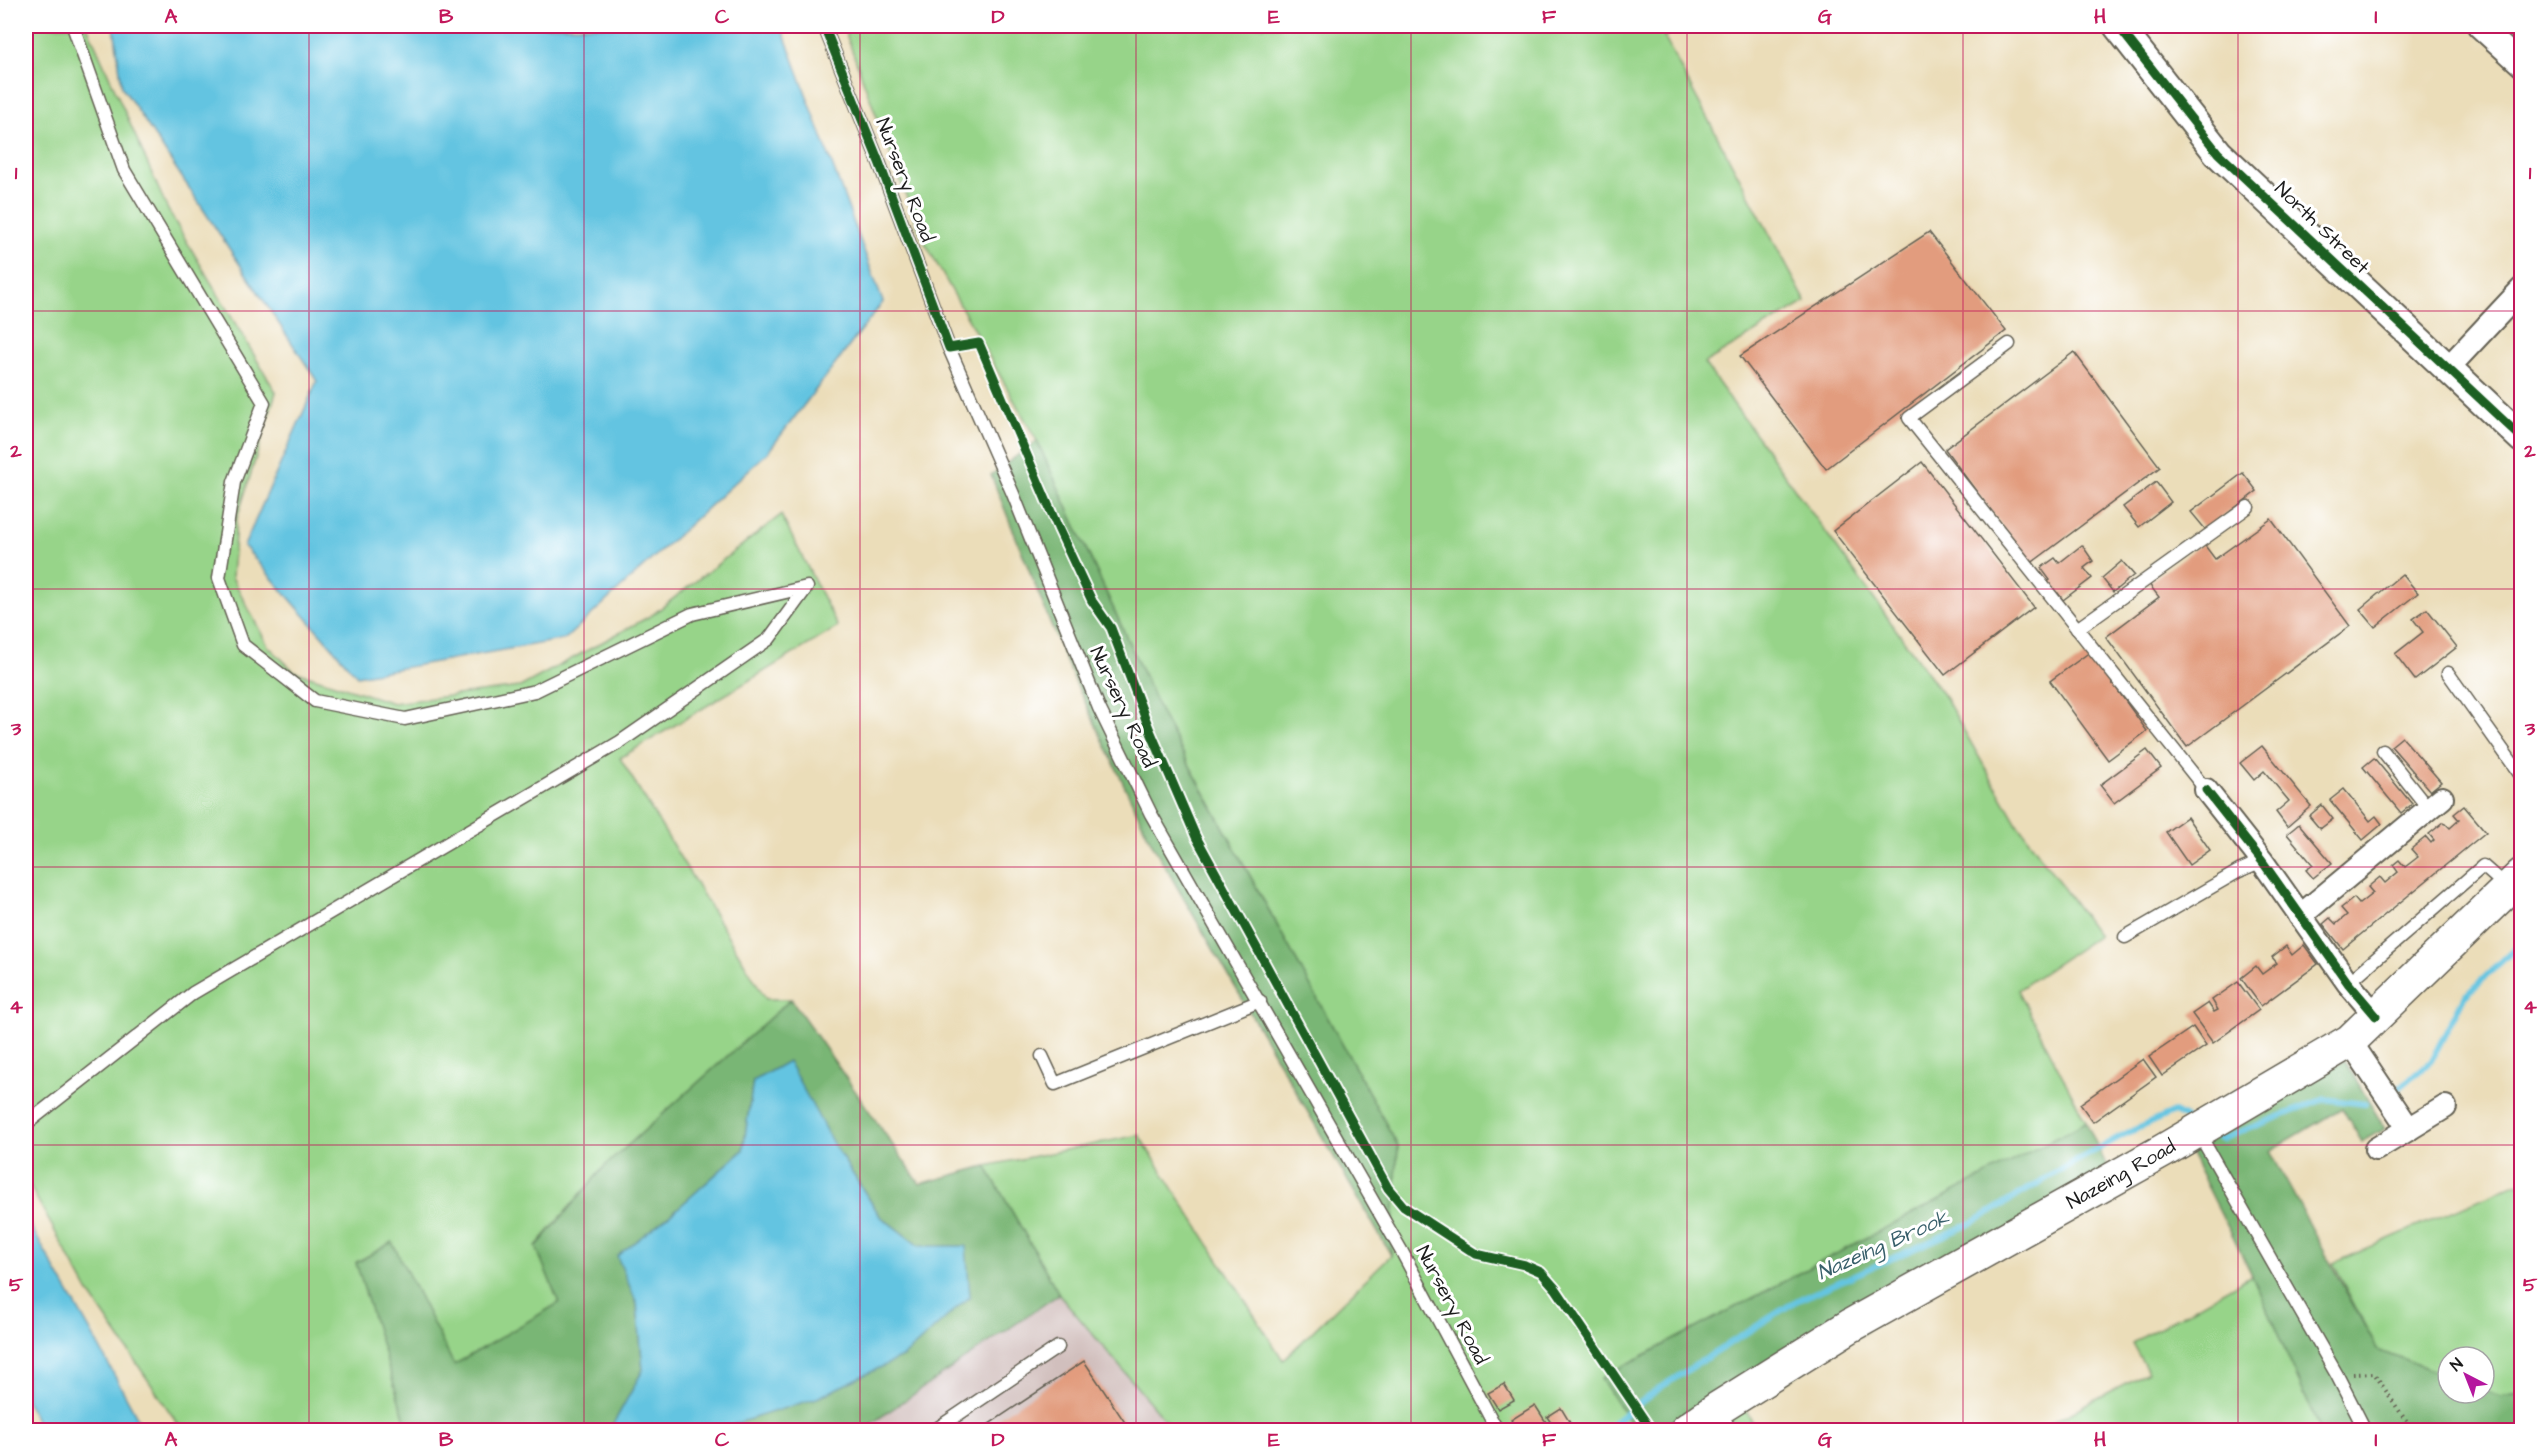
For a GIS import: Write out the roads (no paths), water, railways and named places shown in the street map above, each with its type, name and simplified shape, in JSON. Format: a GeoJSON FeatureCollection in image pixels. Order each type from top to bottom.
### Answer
{"type":"FeatureCollection","features":[{"type":"Feature","properties":{"kind":"main road","name":"Nazeing Road"},"geometry":{"type":"LineString","coordinates":[[1687,1431],[1724,1420],[1860,1320],[2198,1131],[2350,1041],[2515,881]]}},
{"type":"Feature","properties":{"kind":"street","name":"North Street"},"geometry":{"type":"LineString","coordinates":[[2118,26],[2218,153],[2522,438]]}},
{"type":"Feature","properties":{"kind":"street"},"geometry":{"type":"LineString","coordinates":[[2479,26],[2522,65]]}},
{"type":"Feature","properties":{"kind":"street"},"geometry":{"type":"LineString","coordinates":[[2447,369],[2522,289]]}},
{"type":"Feature","properties":{"kind":"street"},"geometry":{"type":"LineString","coordinates":[[2206,790],[2262,861],[2348,983],[2376,1016]]}},
{"type":"Feature","properties":{"kind":"street"},"geometry":{"type":"LineString","coordinates":[[2300,916],[2436,803]]}},
{"type":"Feature","properties":{"kind":"street"},"geometry":{"type":"LineString","coordinates":[[2350,1041],[2409,1129]]}},
{"type":"Feature","properties":{"kind":"street"},"geometry":{"type":"LineString","coordinates":[[2376,1149],[2445,1107]]}},
{"type":"Feature","properties":{"kind":"lane"},"geometry":{"type":"LineString","coordinates":[[26,1124],[193,993],[620,742],[769,639],[807,587],[692,614],[535,691],[405,718],[315,701],[243,645],[219,578],[234,482],[264,403],[124,170],[73,26]]}},
{"type":"Feature","properties":{"kind":"lane","name":"Nursery Road"},"geometry":{"type":"LineString","coordinates":[[824,26],[950,348],[1013,494],[1099,708],[1151,814],[1402,1252],[1497,1431]]}},
{"type":"Feature","properties":{"kind":"lane"},"geometry":{"type":"LineString","coordinates":[[2009,344],[1909,418],[2206,790]]}},
{"type":"Feature","properties":{"kind":"lane"},"geometry":{"type":"LineString","coordinates":[[2077,628],[2248,507]]}},
{"type":"Feature","properties":{"kind":"lane"},"geometry":{"type":"LineString","coordinates":[[2448,673],[2522,777]]}},
{"type":"Feature","properties":{"kind":"lane"},"geometry":{"type":"LineString","coordinates":[[2383,752],[2436,803]]}},
{"type":"Feature","properties":{"kind":"lane"},"geometry":{"type":"LineString","coordinates":[[2125,937],[2239,871],[2262,861]]}},
{"type":"Feature","properties":{"kind":"lane"},"geometry":{"type":"LineString","coordinates":[[2348,983],[2482,866],[2515,881]]}},
{"type":"Feature","properties":{"kind":"lane"},"geometry":{"type":"LineString","coordinates":[[1042,1056],[1055,1084],[1260,1001]]}},
{"type":"Feature","properties":{"kind":"lane"},"geometry":{"type":"LineString","coordinates":[[2198,1131],[2337,1375],[2365,1431]]}},
{"type":"Feature","properties":{"kind":"lane"},"geometry":{"type":"LineString","coordinates":[[935,1431],[1058,1347]]}},
{"type":"Feature","properties":{"kind":"water"},"geometry":{"type":"Polygon","coordinates":[[[114,26],[781,26],[883,302],[768,452],[565,639],[357,676],[244,546],[317,381],[122,87],[114,26]]]}},
{"type":"Feature","properties":{"kind":"water"},"geometry":{"type":"Polygon","coordinates":[[[788,1061],[834,1145],[880,1216],[919,1246],[966,1246],[970,1296],[904,1356],[817,1398],[716,1430],[610,1430],[643,1370],[637,1304],[617,1256],[677,1209],[743,1150],[753,1081],[788,1061]]]}},
{"type":"Feature","properties":{"kind":"water"},"geometry":{"type":"Polygon","coordinates":[[[26,1218],[144,1430],[41,1430],[26,1400],[26,1218]]]}},
{"type":"Feature","properties":{"kind":"waterway","name":"Nazeing Brook"},"geometry":{"type":"LineString","coordinates":[[2396,1091],[2431,1061],[2464,997],[2522,942]]}},
{"type":"Feature","properties":{"kind":"waterway","name":"Nazeing Brook"},"geometry":{"type":"LineString","coordinates":[[2219,1138],[2222,1139],[2324,1099],[2365,1104]]}},
{"type":"Feature","properties":{"kind":"waterway","name":"Nazeing Brook"},"geometry":{"type":"LineString","coordinates":[[1604,1430],[1661,1387],[1796,1301],[1972,1223],[2125,1134],[2174,1112],[2185,1118]]}}]}
